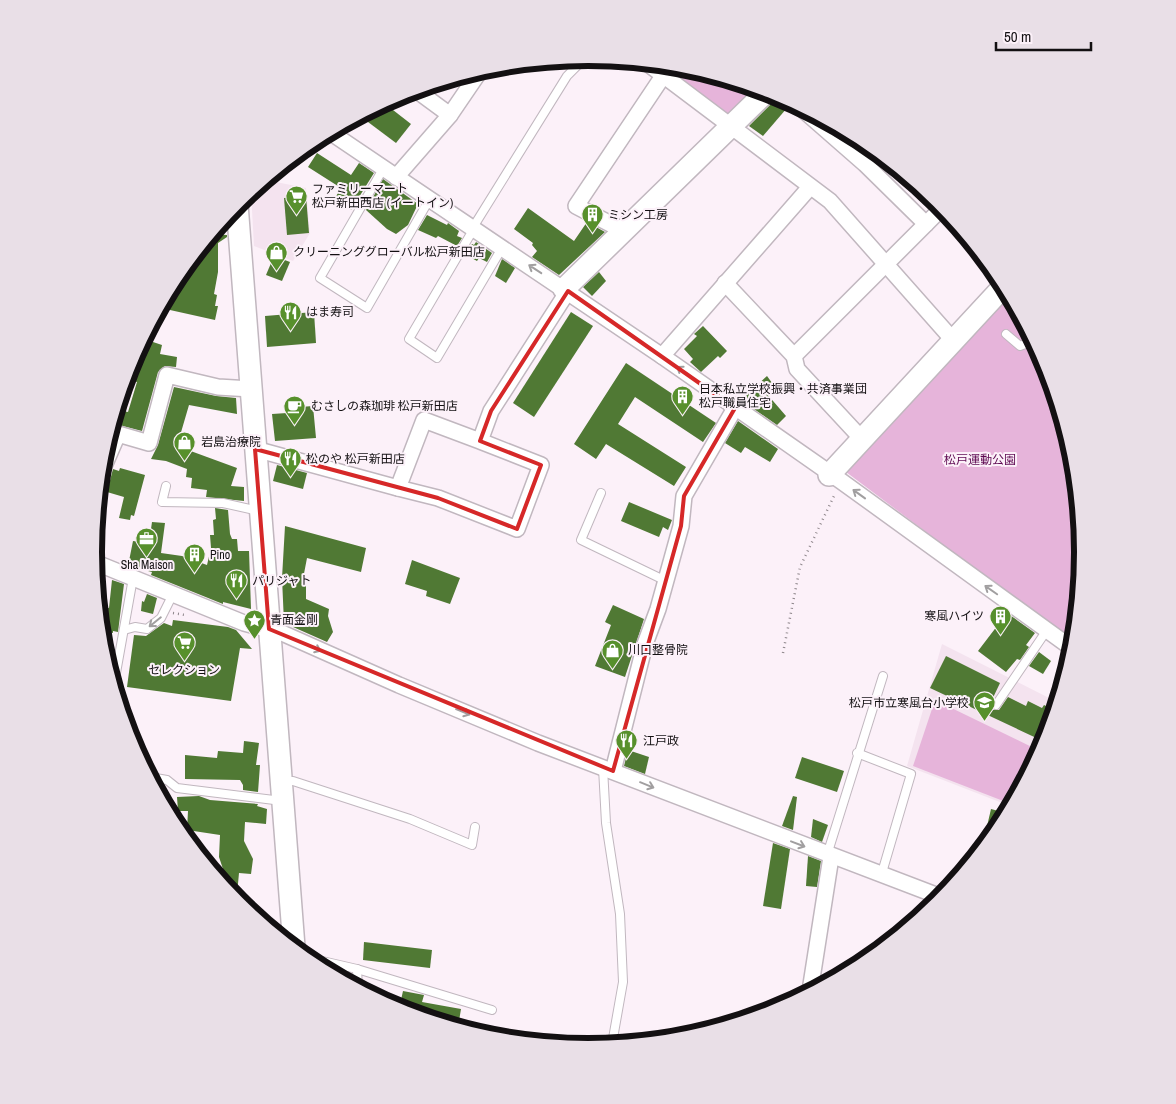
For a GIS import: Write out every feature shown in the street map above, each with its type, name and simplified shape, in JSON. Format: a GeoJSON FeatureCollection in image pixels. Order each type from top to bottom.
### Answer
{"type":"FeatureCollection","features":[{"type":"Feature","properties":{"kind":"street"},"geometry":{"type":"LineString","coordinates":[[658,71],[830,201],[953,340]]}},
{"type":"Feature","properties":{"kind":"street"},"geometry":{"type":"LineString","coordinates":[[624,231],[576,206],[664,76]]}},
{"type":"Feature","properties":{"kind":"street"},"geometry":{"type":"LineString","coordinates":[[390,173],[450,115],[474,80]]}},
{"type":"Feature","properties":{"kind":"street"},"geometry":{"type":"LineString","coordinates":[[423,95],[450,115]]}},
{"type":"Feature","properties":{"kind":"street"},"geometry":{"type":"LineString","coordinates":[[480,441],[491,411],[566,290],[760,98]]}},
{"type":"Feature","properties":{"kind":"street"},"geometry":{"type":"LineString","coordinates":[[821,126],[865,164],[926,224]]}},
{"type":"Feature","properties":{"kind":"street"},"geometry":{"type":"LineString","coordinates":[[336,136],[662,356],[1065,643]]}},
{"type":"Feature","properties":{"kind":"street"},"geometry":{"type":"LineString","coordinates":[[662,356],[810,187]]}},
{"type":"Feature","properties":{"kind":"street"},"geometry":{"type":"LineString","coordinates":[[794,356],[936,214]]}},
{"type":"Feature","properties":{"kind":"street"},"geometry":{"type":"LineString","coordinates":[[234,221],[251,389],[293,938]]}},
{"type":"Feature","properties":{"kind":"street"},"geometry":{"type":"LineString","coordinates":[[725,283],[794,356],[797,368],[861,438]]}},
{"type":"Feature","properties":{"kind":"street"},"geometry":{"type":"LineString","coordinates":[[835,478],[861,438],[998,292]]}},
{"type":"Feature","properties":{"kind":"street"},"geometry":{"type":"LineString","coordinates":[[116,438],[118,434],[149,443],[167,374],[218,387],[251,389]]}},
{"type":"Feature","properties":{"kind":"street"},"geometry":{"type":"LineString","coordinates":[[608,769],[666,581],[681,526],[684,496],[735,408]]}},
{"type":"Feature","properties":{"kind":"street"},"geometry":{"type":"LineString","coordinates":[[255,449],[398,488],[438,498],[517,529],[541,465],[424,420],[398,488]]}},
{"type":"Feature","properties":{"kind":"street"},"geometry":{"type":"LineString","coordinates":[[102,565],[244,623],[269,629],[480,719],[829,856],[932,894]]}},
{"type":"Feature","properties":{"kind":"street"},"geometry":{"type":"LineString","coordinates":[[811,984],[829,856]]}},
{"type":"Feature","properties":{"kind":"lane"},"geometry":{"type":"LineString","coordinates":[[502,248],[437,358],[409,339],[473,229],[567,76],[577,66]]}},
{"type":"Feature","properties":{"kind":"lane"},"geometry":{"type":"LineString","coordinates":[[390,173],[320,278],[367,308],[429,200]]}},
{"type":"Feature","properties":{"kind":"lane"},"geometry":{"type":"LineString","coordinates":[[1006,334],[1020,346],[1027,343]]}},
{"type":"Feature","properties":{"kind":"lane"},"geometry":{"type":"LineString","coordinates":[[166,486],[162,502],[223,503],[261,511]]}},
{"type":"Feature","properties":{"kind":"lane"},"geometry":{"type":"LineString","coordinates":[[602,493],[581,540],[666,581]]}},
{"type":"Feature","properties":{"kind":"lane"},"geometry":{"type":"LineString","coordinates":[[117,669],[133,578]]}},
{"type":"Feature","properties":{"kind":"lane"},"geometry":{"type":"LineString","coordinates":[[124,630],[135,627],[147,628],[161,618],[173,594]]}},
{"type":"Feature","properties":{"kind":"lane"},"geometry":{"type":"LineString","coordinates":[[996,705],[1047,630]]}},
{"type":"Feature","properties":{"kind":"lane"},"geometry":{"type":"LineString","coordinates":[[829,856],[857,754],[883,676]]}},
{"type":"Feature","properties":{"kind":"lane"},"geometry":{"type":"LineString","coordinates":[[857,754],[911,774],[881,876]]}},
{"type":"Feature","properties":{"kind":"lane"},"geometry":{"type":"LineString","coordinates":[[608,769],[606,823],[620,914],[623,982],[613,1037]]}},
{"type":"Feature","properties":{"kind":"lane"},"geometry":{"type":"LineString","coordinates":[[158,778],[167,780],[177,788],[282,791],[293,781],[410,819],[472,844],[475,827]]}},
{"type":"Feature","properties":{"kind":"lane"},"geometry":{"type":"LineString","coordinates":[[329,963],[492,1010]]}},
{"type":"Feature","properties":{"kind":"lane"},"geometry":{"type":"LineString","coordinates":[[357,970],[358,980]]}},
{"type":"Feature","properties":{"kind":"path"},"geometry":{"type":"LineString","coordinates":[[783,653],[800,568],[835,478]]}},
{"type":"Feature","properties":{"kind":"highlighted area"},"geometry":{"type":"Polygon","coordinates":[[[568,291],[735,408],[684,496],[681,526],[613,771],[269,629],[255,449],[438,498],[517,529],[541,465],[480,441],[491,411],[568,291]]]}},
{"type":"Feature","properties":{"kind":"shaded area"},"geometry":{"type":"Polygon","coordinates":[[[274,182],[306,188],[310,233],[293,261],[254,246],[252,203],[274,182]]]}},
{"type":"Feature","properties":{"kind":"shaded area","name":"松戸市立寒風台小学校"},"geometry":{"type":"Polygon","coordinates":[[[942,644],[1051,699],[1037,738],[1024,767],[1004,804],[907,766],[942,644]]]}},
{"type":"Feature","properties":{"kind":"green space"},"geometry":{"type":"Polygon","coordinates":[[[670,74],[714,83],[752,95],[732,114],[724,114],[670,74]]]}},
{"type":"Feature","properties":{"kind":"green space","name":"松戸運動公園"},"geometry":{"type":"Polygon","coordinates":[[[1003,300],[1024,337],[1048,396],[1057,426],[1070,489],[1074,552],[1073,584],[1066,637],[846,472],[1003,300]]]}},
{"type":"Feature","properties":{"kind":"green space"},"geometry":{"type":"Polygon","coordinates":[[[935,700],[1033,747],[1005,802],[913,766],[935,700]]]}},
{"type":"Feature","properties":{"kind":"building"},"geometry":{"type":"Polygon","coordinates":[[[773,102],[786,109],[763,136],[749,126],[773,102]]]}},
{"type":"Feature","properties":{"kind":"building"},"geometry":{"type":"Polygon","coordinates":[[[391,108],[411,124],[396,143],[365,120],[391,108]]]}},
{"type":"Feature","properties":{"kind":"building"},"geometry":{"type":"Polygon","coordinates":[[[317,153],[351,175],[359,163],[374,173],[351,210],[345,205],[342,209],[332,203],[341,188],[308,167],[317,153]]]}},
{"type":"Feature","properties":{"kind":"building"},"geometry":{"type":"Polygon","coordinates":[[[383,179],[418,204],[408,225],[396,234],[387,229],[366,210],[383,179]]]}},
{"type":"Feature","properties":{"kind":"building"},"geometry":{"type":"Polygon","coordinates":[[[306,196],[309,233],[287,235],[284,198],[306,196]]]}},
{"type":"Feature","properties":{"kind":"building"},"geometry":{"type":"Polygon","coordinates":[[[528,208],[574,241],[587,222],[605,232],[559,275],[532,257],[537,251],[532,245],[533,243],[514,229],[528,208]]]}},
{"type":"Feature","properties":{"kind":"building"},"geometry":{"type":"Polygon","coordinates":[[[427,215],[447,225],[448,223],[459,231],[457,236],[462,238],[457,246],[438,236],[436,238],[418,230],[427,215]]]}},
{"type":"Feature","properties":{"kind":"building"},"geometry":{"type":"Polygon","coordinates":[[[221,235],[227,235],[218,243],[218,272],[214,294],[217,295],[215,306],[218,306],[215,320],[170,310],[170,304],[203,256],[221,235]]]}},
{"type":"Feature","properties":{"kind":"building"},"geometry":{"type":"Polygon","coordinates":[[[476,242],[492,253],[487,262],[479,258],[477,261],[468,256],[469,253],[467,252],[472,244],[474,245],[476,242]]]}},
{"type":"Feature","properties":{"kind":"building"},"geometry":{"type":"Polygon","coordinates":[[[274,256],[290,262],[282,281],[266,275],[274,256]]]}},
{"type":"Feature","properties":{"kind":"building"},"geometry":{"type":"Polygon","coordinates":[[[502,259],[515,268],[506,283],[495,276],[502,259]]]}},
{"type":"Feature","properties":{"kind":"building"},"geometry":{"type":"Polygon","coordinates":[[[599,272],[606,281],[592,296],[583,287],[599,272]]]}},
{"type":"Feature","properties":{"kind":"building"},"geometry":{"type":"Polygon","coordinates":[[[314,312],[316,343],[267,347],[265,316],[314,312]]]}},
{"type":"Feature","properties":{"kind":"building"},"geometry":{"type":"Polygon","coordinates":[[[571,312],[593,326],[534,417],[513,403],[571,312]]]}},
{"type":"Feature","properties":{"kind":"building"},"geometry":{"type":"Polygon","coordinates":[[[703,326],[727,351],[720,358],[718,356],[701,372],[690,362],[693,359],[684,349],[697,336],[694,334],[703,326]]]}},
{"type":"Feature","properties":{"kind":"building"},"geometry":{"type":"Polygon","coordinates":[[[150,341],[162,345],[160,354],[177,357],[176,367],[165,366],[158,372],[142,431],[119,425],[123,411],[128,412],[137,382],[133,381],[150,341]]]}},
{"type":"Feature","properties":{"kind":"building"},"geometry":{"type":"Polygon","coordinates":[[[626,363],[716,423],[703,442],[635,397],[618,424],[686,467],[674,486],[606,444],[596,459],[574,444],[626,363]]]}},
{"type":"Feature","properties":{"kind":"building"},"geometry":{"type":"Polygon","coordinates":[[[767,376],[775,387],[767,394],[786,416],[777,425],[741,400],[767,376]]]}},
{"type":"Feature","properties":{"kind":"building"},"geometry":{"type":"Polygon","coordinates":[[[174,387],[216,396],[236,398],[237,414],[189,405],[177,446],[237,468],[231,486],[244,487],[244,501],[206,497],[207,490],[191,488],[192,478],[186,477],[187,469],[166,461],[151,459],[158,445],[174,387]]]}},
{"type":"Feature","properties":{"kind":"building"},"geometry":{"type":"Polygon","coordinates":[[[313,406],[316,438],[275,441],[272,414],[287,413],[287,408],[313,406]]]}},
{"type":"Feature","properties":{"kind":"building"},"geometry":{"type":"Polygon","coordinates":[[[738,421],[778,449],[770,462],[745,447],[741,453],[725,443],[738,421]]]}},
{"type":"Feature","properties":{"kind":"building"},"geometry":{"type":"Polygon","coordinates":[[[277,465],[307,473],[303,489],[273,481],[277,465]]]}},
{"type":"Feature","properties":{"kind":"building"},"geometry":{"type":"Polygon","coordinates":[[[120,468],[145,475],[134,516],[131,515],[130,520],[119,518],[124,497],[107,492],[113,469],[119,471],[120,468]]]}},
{"type":"Feature","properties":{"kind":"building"},"geometry":{"type":"Polygon","coordinates":[[[629,502],[672,520],[668,530],[663,527],[659,537],[621,521],[629,502]]]}},
{"type":"Feature","properties":{"kind":"building"},"geometry":{"type":"Polygon","coordinates":[[[215,508],[228,510],[230,534],[232,539],[237,539],[238,551],[249,551],[251,609],[223,602],[223,604],[151,575],[152,572],[128,566],[133,541],[149,543],[152,522],[165,523],[161,553],[182,556],[207,565],[211,548],[210,535],[214,535],[213,520],[216,519],[215,508]]]}},
{"type":"Feature","properties":{"kind":"building"},"geometry":{"type":"Polygon","coordinates":[[[285,526],[366,548],[361,572],[307,558],[302,584],[306,585],[306,599],[329,609],[328,616],[333,632],[327,642],[284,623],[282,578],[285,526]]]}},
{"type":"Feature","properties":{"kind":"building"},"geometry":{"type":"Polygon","coordinates":[[[412,560],[460,578],[450,604],[426,596],[427,591],[405,584],[412,560]]]}},
{"type":"Feature","properties":{"kind":"building"},"geometry":{"type":"Polygon","coordinates":[[[112,580],[124,584],[118,632],[109,632],[105,608],[109,608],[112,580]]]}},
{"type":"Feature","properties":{"kind":"building"},"geometry":{"type":"Polygon","coordinates":[[[147,594],[157,598],[153,614],[141,611],[142,601],[144,602],[147,594]]]}},
{"type":"Feature","properties":{"kind":"building"},"geometry":{"type":"Polygon","coordinates":[[[613,605],[644,619],[625,677],[595,666],[611,625],[605,622],[613,605]]]}},
{"type":"Feature","properties":{"kind":"building"},"geometry":{"type":"Polygon","coordinates":[[[1007,613],[1035,633],[1026,645],[1029,647],[1020,660],[1017,659],[1006,672],[978,651],[1007,613]]]}},
{"type":"Feature","properties":{"kind":"building","name":"セレクション"},"geometry":{"type":"Polygon","coordinates":[[[173,620],[228,627],[236,630],[252,649],[240,648],[231,701],[127,687],[134,635],[146,636],[164,623],[172,626],[173,620]]]}},
{"type":"Feature","properties":{"kind":"building"},"geometry":{"type":"Polygon","coordinates":[[[1039,652],[1051,661],[1043,674],[1029,666],[1039,652]]]}},
{"type":"Feature","properties":{"kind":"building"},"geometry":{"type":"Polygon","coordinates":[[[946,656],[1000,683],[990,704],[993,710],[999,710],[1008,697],[1026,706],[1028,701],[1042,708],[1044,705],[1048,707],[1037,738],[930,688],[946,656]]]}},
{"type":"Feature","properties":{"kind":"building"},"geometry":{"type":"Polygon","coordinates":[[[244,741],[259,743],[256,765],[260,765],[258,792],[243,790],[240,780],[185,779],[185,755],[217,758],[218,751],[243,753],[244,741]]]}},
{"type":"Feature","properties":{"kind":"building"},"geometry":{"type":"Polygon","coordinates":[[[628,750],[649,757],[645,774],[624,766],[628,750]]]}},
{"type":"Feature","properties":{"kind":"building"},"geometry":{"type":"Polygon","coordinates":[[[802,757],[844,771],[837,792],[795,778],[802,757]]]}},
{"type":"Feature","properties":{"kind":"building"},"geometry":{"type":"Polygon","coordinates":[[[199,796],[210,800],[258,804],[257,806],[267,809],[266,824],[245,822],[244,841],[253,859],[251,874],[239,873],[238,887],[225,874],[219,857],[220,835],[190,830],[187,826],[188,811],[178,811],[177,797],[199,796]]]}},
{"type":"Feature","properties":{"kind":"building"},"geometry":{"type":"Polygon","coordinates":[[[793,796],[797,797],[793,830],[782,826],[793,796]]]}},
{"type":"Feature","properties":{"kind":"building"},"geometry":{"type":"Polygon","coordinates":[[[991,809],[999,811],[992,822],[986,830],[991,809]]]}},
{"type":"Feature","properties":{"kind":"building"},"geometry":{"type":"Polygon","coordinates":[[[813,819],[828,825],[822,842],[811,837],[813,819]]]}},
{"type":"Feature","properties":{"kind":"building"},"geometry":{"type":"Polygon","coordinates":[[[773,843],[790,849],[781,909],[763,906],[773,843]]]}},
{"type":"Feature","properties":{"kind":"building"},"geometry":{"type":"Polygon","coordinates":[[[808,856],[821,861],[817,887],[806,886],[808,856]]]}},
{"type":"Feature","properties":{"kind":"building"},"geometry":{"type":"Polygon","coordinates":[[[364,942],[432,950],[430,968],[363,960],[364,942]]]}},
{"type":"Feature","properties":{"kind":"building"},"geometry":{"type":"Polygon","coordinates":[[[403,991],[424,995],[422,1002],[461,1009],[459,1020],[432,1012],[401,1001],[403,991]]]}},
{"type":"Feature","properties":{"kind":"place","name":"ファミリーマート 松戸新田西店 (イートイン)"},"geometry":{"type":"Point","coordinates":[296,215]}},
{"type":"Feature","properties":{"kind":"place","name":"ミシン工房"},"geometry":{"type":"Point","coordinates":[592,234]}},
{"type":"Feature","properties":{"kind":"place","name":"クリーニンググローバル松戸新田店"},"geometry":{"type":"Point","coordinates":[277,271]}},
{"type":"Feature","properties":{"kind":"place","name":"はま寿司"},"geometry":{"type":"Point","coordinates":[290,331]}},
{"type":"Feature","properties":{"kind":"place","name":"日本私立学校振興・共済事業団 松戸職員住宅"},"geometry":{"type":"Point","coordinates":[683,415]}},
{"type":"Feature","properties":{"kind":"place","name":"むさしの森珈琲 松戸新田店"},"geometry":{"type":"Point","coordinates":[295,425]}},
{"type":"Feature","properties":{"kind":"place","name":"岩島治療院"},"geometry":{"type":"Point","coordinates":[185,461]}},
{"type":"Feature","properties":{"kind":"place","name":"松のや 松戸新田店"},"geometry":{"type":"Point","coordinates":[290,478]}},
{"type":"Feature","properties":{"kind":"place","name":"Sha Maison"},"geometry":{"type":"Point","coordinates":[147,557]}},
{"type":"Feature","properties":{"kind":"place","name":"Pino"},"geometry":{"type":"Point","coordinates":[194,574]}},
{"type":"Feature","properties":{"kind":"place","name":"パリジャト"},"geometry":{"type":"Point","coordinates":[236,600]}},
{"type":"Feature","properties":{"kind":"place","name":"寒風ハイツ"},"geometry":{"type":"Point","coordinates":[1000,635]}},
{"type":"Feature","properties":{"kind":"place","name":"青面金剛"},"geometry":{"type":"Point","coordinates":[254,639]}},
{"type":"Feature","properties":{"kind":"place","name":"セレクション"},"geometry":{"type":"Point","coordinates":[184,662]}},
{"type":"Feature","properties":{"kind":"place","name":"川口整骨院"},"geometry":{"type":"Point","coordinates":[612,669]}},
{"type":"Feature","properties":{"kind":"place","name":"松戸市立寒風台小学校"},"geometry":{"type":"Point","coordinates":[985,722]}},
{"type":"Feature","properties":{"kind":"place","name":"江戸政"},"geometry":{"type":"Point","coordinates":[627,760]}}]}
